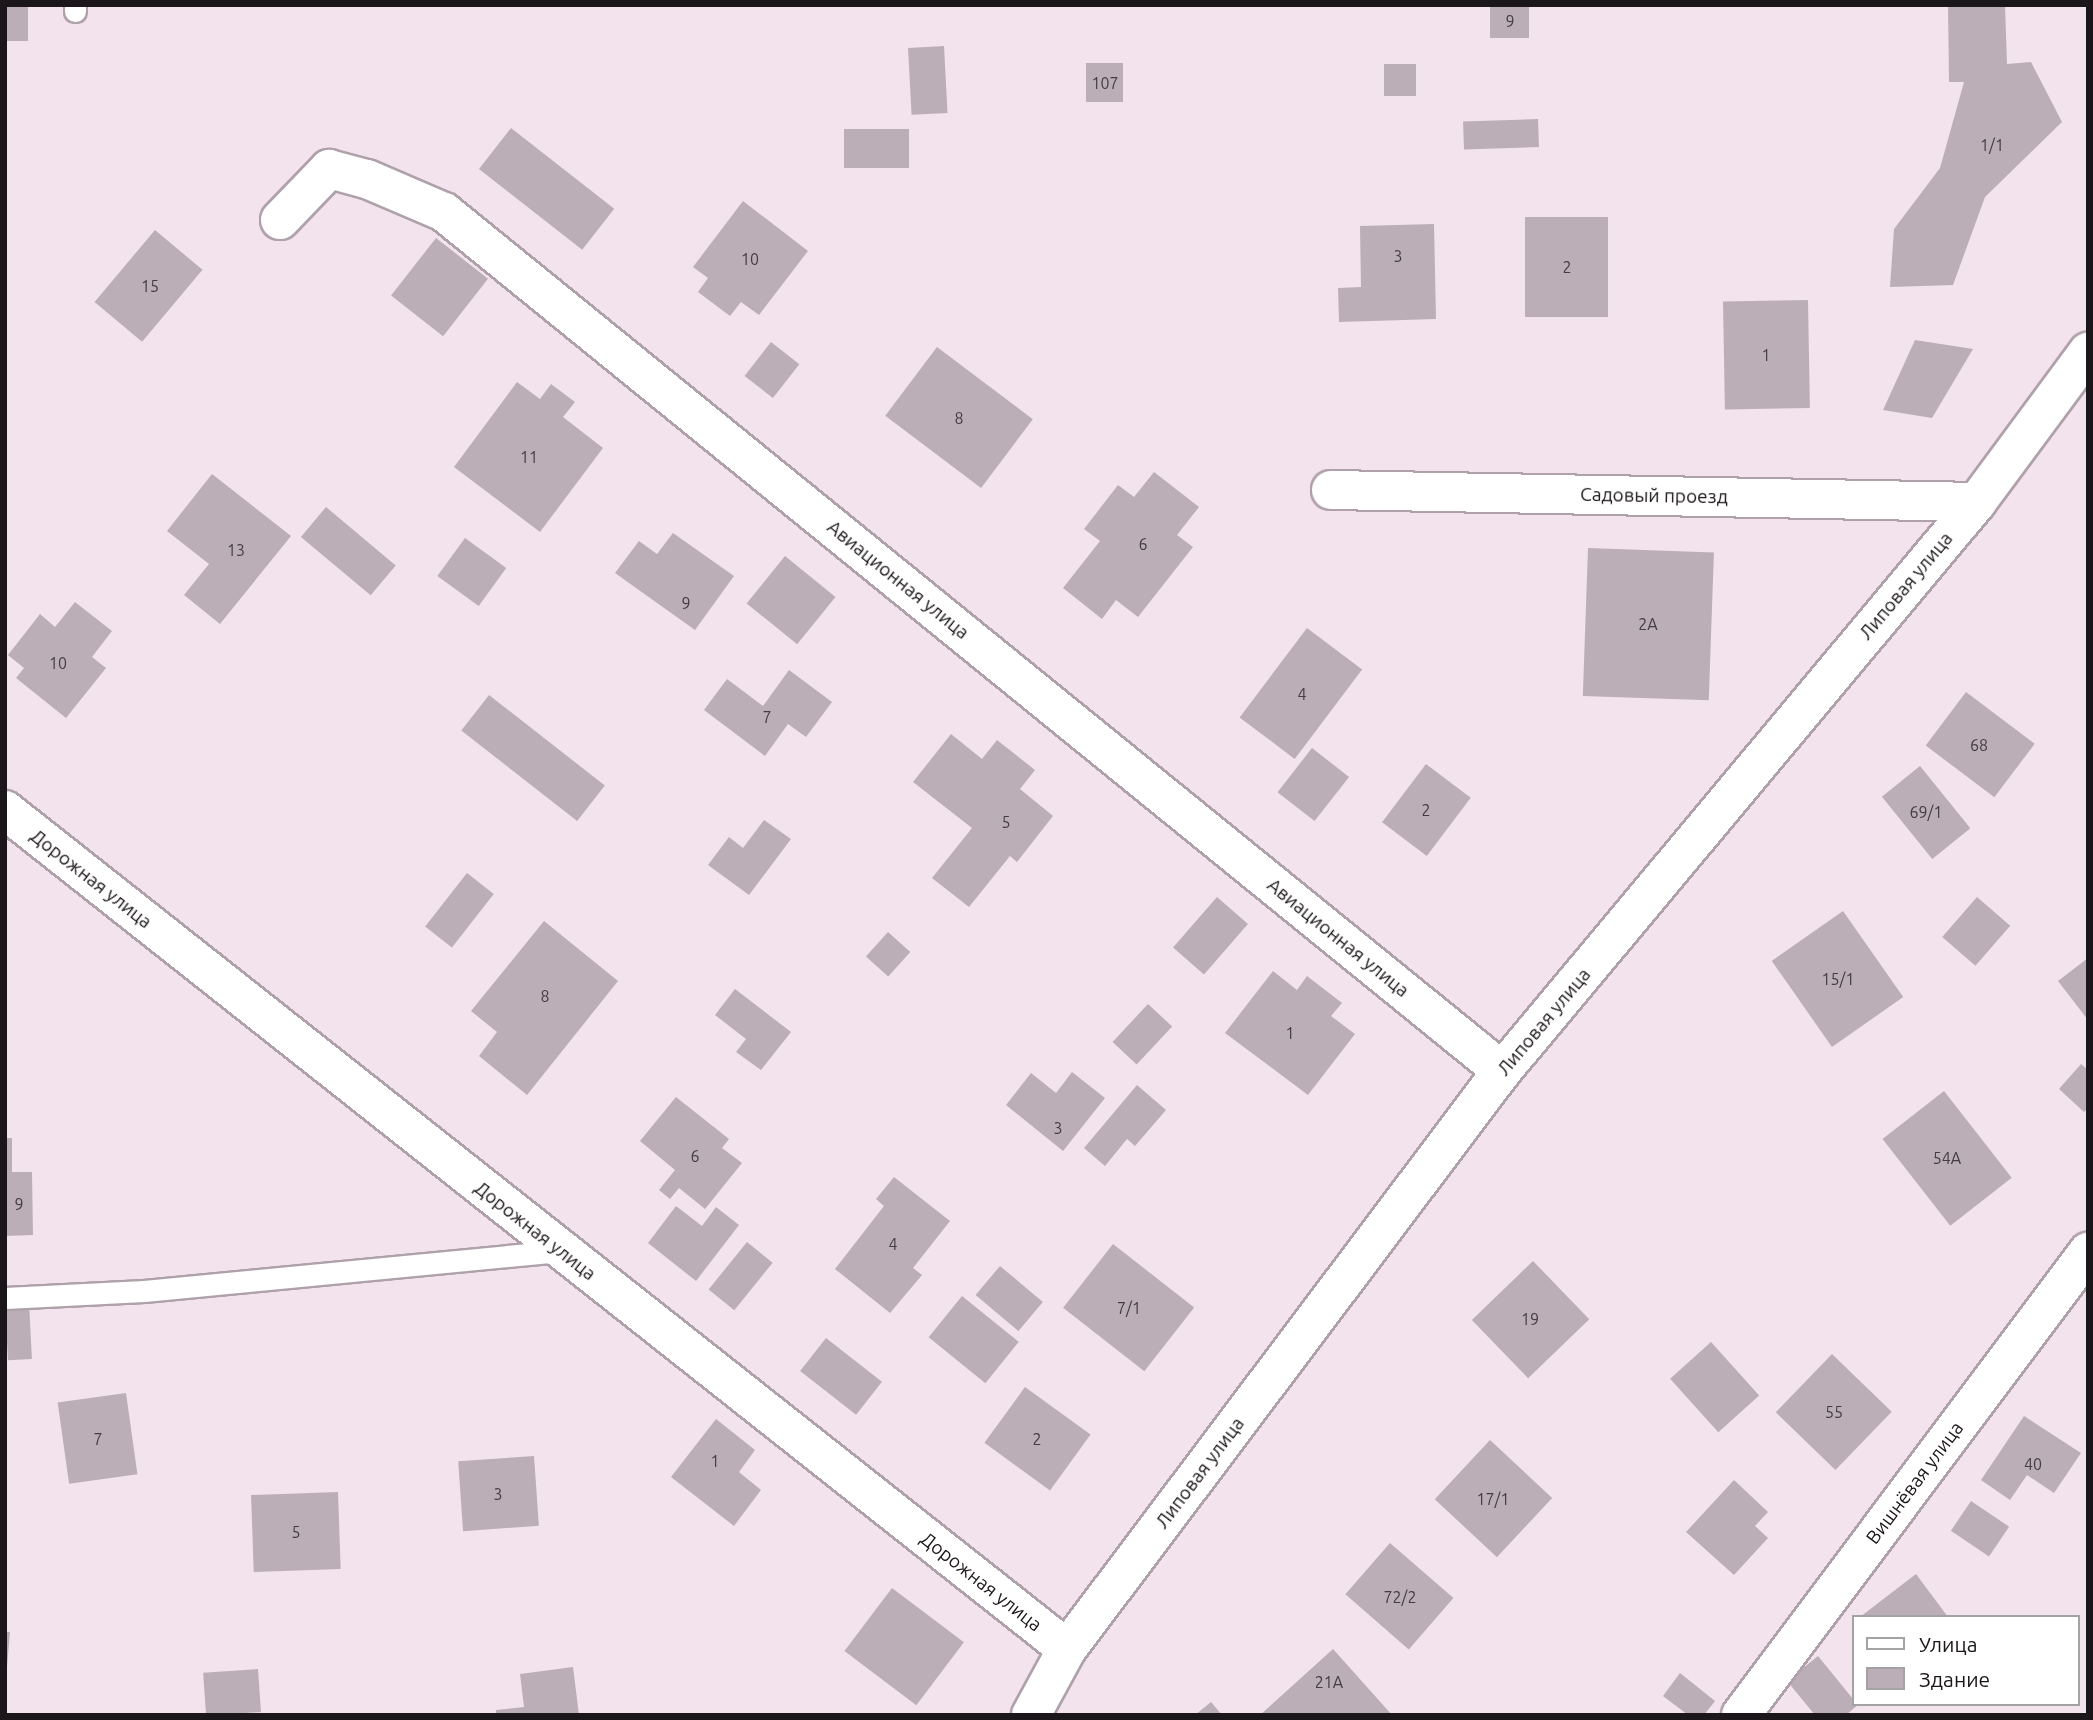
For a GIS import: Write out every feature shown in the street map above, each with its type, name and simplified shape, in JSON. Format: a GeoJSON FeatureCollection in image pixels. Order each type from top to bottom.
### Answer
{"type":"FeatureCollection","features":[{"type":"Feature","properties":{"kind":"street","name":"Авиационная улица"},"geometry":{"type":"LineString","coordinates":[[280,220],[329,169],[367,179],[444,212],[1502,1071]]}},
{"type":"Feature","properties":{"kind":"street","name":"Липовая улица"},"geometry":{"type":"LineString","coordinates":[[1031,1715],[1067,1649],[1502,1071],[1976,502],[2088,352]]}},
{"type":"Feature","properties":{"kind":"street","name":"Садовый проезд"},"geometry":{"type":"LineString","coordinates":[[1331,491],[1976,502]]}},
{"type":"Feature","properties":{"kind":"street","name":"Дорожная улица"},"geometry":{"type":"LineString","coordinates":[[5,810],[1067,1649]]}},
{"type":"Feature","properties":{"kind":"street","name":"Вишнёвая улица"},"geometry":{"type":"LineString","coordinates":[[1741,1715],[2088,1252]]}},
{"type":"Feature","properties":{"kind":"lane"},"geometry":{"type":"LineString","coordinates":[[5,1298],[144,1290],[560,1251]]}},
{"type":"Feature","properties":{"kind":"building"},"geometry":{"type":"Polygon","coordinates":[[[5,5],[28,5],[28,41],[5,41],[5,5]]]}},
{"type":"Feature","properties":{"kind":"building"},"geometry":{"type":"Polygon","coordinates":[[[1490,5],[1529,5],[1529,38],[1490,38],[1490,5]]]}},
{"type":"Feature","properties":{"kind":"building"},"geometry":{"type":"Polygon","coordinates":[[[1948,5],[2005,5],[2007,64],[2031,62],[2062,122],[1985,197],[1953,285],[1890,287],[1894,229],[1940,168],[1964,82],[1949,82],[1948,5]]]}},
{"type":"Feature","properties":{"kind":"building"},"geometry":{"type":"Polygon","coordinates":[[[944,46],[948,113],[912,115],[908,48],[944,46]]]}},
{"type":"Feature","properties":{"kind":"building"},"geometry":{"type":"Polygon","coordinates":[[[1086,63],[1123,63],[1123,102],[1086,102],[1086,63]]]}},
{"type":"Feature","properties":{"kind":"building"},"geometry":{"type":"Polygon","coordinates":[[[1384,64],[1416,64],[1416,96],[1384,96],[1384,64]]]}},
{"type":"Feature","properties":{"kind":"building"},"geometry":{"type":"Polygon","coordinates":[[[1538,119],[1539,147],[1464,150],[1463,122],[1538,119]]]}},
{"type":"Feature","properties":{"kind":"building"},"geometry":{"type":"Polygon","coordinates":[[[511,128],[614,209],[582,250],[479,169],[511,128]]]}},
{"type":"Feature","properties":{"kind":"building"},"geometry":{"type":"Polygon","coordinates":[[[844,129],[909,129],[909,168],[844,168],[844,129]]]}},
{"type":"Feature","properties":{"kind":"building"},"geometry":{"type":"Polygon","coordinates":[[[743,201],[808,251],[759,315],[741,302],[730,316],[698,292],[708,278],[693,267],[743,201]]]}},
{"type":"Feature","properties":{"kind":"building"},"geometry":{"type":"Polygon","coordinates":[[[1525,217],[1608,217],[1608,317],[1525,317],[1525,217]]]}},
{"type":"Feature","properties":{"kind":"building"},"geometry":{"type":"Polygon","coordinates":[[[1434,224],[1436,319],[1339,322],[1338,288],[1361,287],[1360,226],[1434,224]]]}},
{"type":"Feature","properties":{"kind":"building"},"geometry":{"type":"Polygon","coordinates":[[[155,230],[202,270],[142,342],[95,302],[155,230]]]}},
{"type":"Feature","properties":{"kind":"building"},"geometry":{"type":"Polygon","coordinates":[[[436,238],[488,279],[443,336],[391,296],[436,238]]]}},
{"type":"Feature","properties":{"kind":"building"},"geometry":{"type":"Polygon","coordinates":[[[1808,300],[1810,408],[1725,409],[1723,301],[1808,300]]]}},
{"type":"Feature","properties":{"kind":"building"},"geometry":{"type":"Polygon","coordinates":[[[1915,340],[1973,349],[1932,418],[1883,410],[1915,340]]]}},
{"type":"Feature","properties":{"kind":"building"},"geometry":{"type":"Polygon","coordinates":[[[771,342],[799,364],[773,398],[745,376],[771,342]]]}},
{"type":"Feature","properties":{"kind":"building"},"geometry":{"type":"Polygon","coordinates":[[[937,347],[1033,419],[981,488],[885,416],[937,347]]]}},
{"type":"Feature","properties":{"kind":"building"},"geometry":{"type":"Polygon","coordinates":[[[517,382],[540,399],[551,384],[575,402],[563,417],[603,448],[540,532],[454,467],[517,382]]]}},
{"type":"Feature","properties":{"kind":"building"},"geometry":{"type":"Polygon","coordinates":[[[1154,472],[1199,507],[1177,535],[1193,547],[1138,617],[1116,600],[1102,619],[1063,588],[1100,541],[1084,529],[1118,485],[1134,497],[1154,472]]]}},
{"type":"Feature","properties":{"kind":"building"},"geometry":{"type":"Polygon","coordinates":[[[212,474],[291,536],[220,624],[184,595],[209,564],[167,531],[212,474]]]}},
{"type":"Feature","properties":{"kind":"building"},"geometry":{"type":"Polygon","coordinates":[[[326,507],[396,565],[371,595],[301,537],[326,507]]]}},
{"type":"Feature","properties":{"kind":"building"},"geometry":{"type":"Polygon","coordinates":[[[673,533],[734,576],[695,630],[615,573],[639,541],[657,554],[673,533]]]}},
{"type":"Feature","properties":{"kind":"building"},"geometry":{"type":"Polygon","coordinates":[[[465,538],[506,568],[479,606],[437,576],[465,538]]]}},
{"type":"Feature","properties":{"kind":"building"},"geometry":{"type":"Polygon","coordinates":[[[1588,548],[1714,552],[1709,700],[1583,696],[1588,548]]]}},
{"type":"Feature","properties":{"kind":"building"},"geometry":{"type":"Polygon","coordinates":[[[785,556],[836,597],[797,644],[747,603],[785,556]]]}},
{"type":"Feature","properties":{"kind":"building"},"geometry":{"type":"Polygon","coordinates":[[[75,602],[112,631],[92,657],[106,668],[66,718],[16,678],[24,668],[8,655],[40,614],[55,627],[75,602]]]}},
{"type":"Feature","properties":{"kind":"building"},"geometry":{"type":"Polygon","coordinates":[[[1307,628],[1362,670],[1295,759],[1240,717],[1307,628]]]}},
{"type":"Feature","properties":{"kind":"building"},"geometry":{"type":"Polygon","coordinates":[[[789,670],[832,702],[806,737],[788,724],[765,756],[704,710],[727,679],[763,706],[789,670]]]}},
{"type":"Feature","properties":{"kind":"building"},"geometry":{"type":"Polygon","coordinates":[[[1966,692],[2035,744],[1994,797],[1926,746],[1966,692]]]}},
{"type":"Feature","properties":{"kind":"building"},"geometry":{"type":"Polygon","coordinates":[[[489,695],[605,786],[577,821],[461,730],[489,695]]]}},
{"type":"Feature","properties":{"kind":"building"},"geometry":{"type":"Polygon","coordinates":[[[951,734],[982,759],[997,740],[1035,770],[1020,789],[1053,816],[1017,862],[1010,856],[969,907],[932,878],[972,828],[913,782],[951,734]]]}},
{"type":"Feature","properties":{"kind":"building"},"geometry":{"type":"Polygon","coordinates":[[[1312,748],[1349,777],[1315,821],[1278,792],[1312,748]]]}},
{"type":"Feature","properties":{"kind":"building"},"geometry":{"type":"Polygon","coordinates":[[[1426,764],[1471,798],[1427,856],[1382,822],[1426,764]]]}},
{"type":"Feature","properties":{"kind":"building"},"geometry":{"type":"Polygon","coordinates":[[[1920,766],[1970,828],[1932,859],[1882,797],[1920,766]]]}},
{"type":"Feature","properties":{"kind":"building"},"geometry":{"type":"Polygon","coordinates":[[[764,820],[791,839],[749,895],[708,865],[729,837],[743,848],[764,820]]]}},
{"type":"Feature","properties":{"kind":"building"},"geometry":{"type":"Polygon","coordinates":[[[467,873],[494,894],[452,948],[425,927],[467,873]]]}},
{"type":"Feature","properties":{"kind":"building"},"geometry":{"type":"Polygon","coordinates":[[[1217,897],[1248,924],[1204,974],[1173,948],[1217,897]]]}},
{"type":"Feature","properties":{"kind":"building"},"geometry":{"type":"Polygon","coordinates":[[[1977,897],[2010,926],[1975,966],[1942,937],[1977,897]]]}},
{"type":"Feature","properties":{"kind":"building"},"geometry":{"type":"Polygon","coordinates":[[[1843,911],[1903,997],[1832,1047],[1772,961],[1843,911]]]}},
{"type":"Feature","properties":{"kind":"building"},"geometry":{"type":"Polygon","coordinates":[[[544,921],[618,981],[527,1095],[479,1056],[497,1032],[471,1011],[544,921]]]}},
{"type":"Feature","properties":{"kind":"building"},"geometry":{"type":"Polygon","coordinates":[[[888,932],[910,952],[888,977],[866,957],[888,932]]]}},
{"type":"Feature","properties":{"kind":"building"},"geometry":{"type":"Polygon","coordinates":[[[2088,958],[2088,1020],[2058,981],[2088,958]]]}},
{"type":"Feature","properties":{"kind":"building"},"geometry":{"type":"Polygon","coordinates":[[[1273,971],[1297,990],[1307,976],[1342,1003],[1331,1016],[1355,1034],[1308,1095],[1225,1033],[1273,971]]]}},
{"type":"Feature","properties":{"kind":"building"},"geometry":{"type":"Polygon","coordinates":[[[735,989],[791,1032],[761,1070],[736,1052],[746,1039],[715,1015],[735,989]]]}},
{"type":"Feature","properties":{"kind":"building"},"geometry":{"type":"Polygon","coordinates":[[[1148,1004],[1172,1027],[1137,1065],[1113,1042],[1148,1004]]]}},
{"type":"Feature","properties":{"kind":"building"},"geometry":{"type":"Polygon","coordinates":[[[2081,1064],[2088,1070],[2088,1108],[2084,1112],[2059,1089],[2081,1064]]]}},
{"type":"Feature","properties":{"kind":"building"},"geometry":{"type":"Polygon","coordinates":[[[1072,1072],[1105,1098],[1063,1151],[1006,1105],[1031,1073],[1056,1093],[1072,1072]]]}},
{"type":"Feature","properties":{"kind":"building"},"geometry":{"type":"Polygon","coordinates":[[[1137,1085],[1166,1110],[1135,1146],[1127,1139],[1105,1166],[1084,1148],[1137,1085]]]}},
{"type":"Feature","properties":{"kind":"building"},"geometry":{"type":"Polygon","coordinates":[[[1944,1091],[2012,1178],[1950,1226],[1883,1139],[1944,1091]]]}},
{"type":"Feature","properties":{"kind":"building"},"geometry":{"type":"Polygon","coordinates":[[[676,1097],[729,1139],[722,1148],[742,1163],[705,1209],[679,1188],[670,1199],[659,1190],[675,1170],[640,1141],[676,1097]]]}},
{"type":"Feature","properties":{"kind":"building"},"geometry":{"type":"Polygon","coordinates":[[[5,1138],[12,1138],[12,1172],[32,1172],[33,1235],[5,1236],[5,1138]]]}},
{"type":"Feature","properties":{"kind":"building"},"geometry":{"type":"Polygon","coordinates":[[[894,1177],[950,1221],[913,1268],[922,1275],[890,1313],[835,1269],[884,1206],[876,1199],[894,1177]]]}},
{"type":"Feature","properties":{"kind":"building"},"geometry":{"type":"Polygon","coordinates":[[[676,1206],[702,1226],[716,1207],[739,1225],[696,1281],[648,1243],[676,1206]]]}},
{"type":"Feature","properties":{"kind":"building"},"geometry":{"type":"Polygon","coordinates":[[[747,1242],[773,1263],[734,1310],[709,1289],[747,1242]]]}},
{"type":"Feature","properties":{"kind":"building"},"geometry":{"type":"Polygon","coordinates":[[[1113,1244],[1194,1307],[1144,1371],[1063,1308],[1113,1244]]]}},
{"type":"Feature","properties":{"kind":"building"},"geometry":{"type":"Polygon","coordinates":[[[1533,1261],[1589,1319],[1528,1378],[1472,1320],[1533,1261]]]}},
{"type":"Feature","properties":{"kind":"building"},"geometry":{"type":"Polygon","coordinates":[[[1000,1266],[1043,1302],[1018,1331],[976,1295],[1000,1266]]]}},
{"type":"Feature","properties":{"kind":"building"},"geometry":{"type":"Polygon","coordinates":[[[962,1296],[1019,1342],[985,1383],[929,1337],[962,1296]]]}},
{"type":"Feature","properties":{"kind":"building"},"geometry":{"type":"Polygon","coordinates":[[[29,1303],[32,1359],[8,1360],[5,1304],[29,1303]]]}},
{"type":"Feature","properties":{"kind":"building"},"geometry":{"type":"Polygon","coordinates":[[[826,1338],[882,1382],[856,1415],[800,1371],[826,1338]]]}},
{"type":"Feature","properties":{"kind":"building"},"geometry":{"type":"Polygon","coordinates":[[[1711,1342],[1759,1396],[1718,1432],[1670,1379],[1711,1342]]]}},
{"type":"Feature","properties":{"kind":"building"},"geometry":{"type":"Polygon","coordinates":[[[1832,1354],[1892,1412],[1835,1470],[1776,1412],[1832,1354]]]}},
{"type":"Feature","properties":{"kind":"building"},"geometry":{"type":"Polygon","coordinates":[[[1025,1387],[1091,1435],[1050,1490],[984,1443],[1025,1387]]]}},
{"type":"Feature","properties":{"kind":"building"},"geometry":{"type":"Polygon","coordinates":[[[126,1393],[137,1474],[69,1484],[58,1403],[126,1393]]]}},
{"type":"Feature","properties":{"kind":"building"},"geometry":{"type":"Polygon","coordinates":[[[2024,1416],[2081,1453],[2054,1493],[2027,1475],[2010,1500],[1981,1480],[2024,1416]]]}},
{"type":"Feature","properties":{"kind":"building"},"geometry":{"type":"Polygon","coordinates":[[[716,1419],[755,1450],[739,1472],[761,1490],[734,1526],[671,1477],[716,1419]]]}},
{"type":"Feature","properties":{"kind":"building"},"geometry":{"type":"Polygon","coordinates":[[[1490,1440],[1552,1498],[1497,1557],[1435,1499],[1490,1440]]]}},
{"type":"Feature","properties":{"kind":"building"},"geometry":{"type":"Polygon","coordinates":[[[534,1456],[539,1526],[463,1531],[458,1461],[534,1456]]]}},
{"type":"Feature","properties":{"kind":"building"},"geometry":{"type":"Polygon","coordinates":[[[1734,1480],[1768,1512],[1755,1526],[1768,1538],[1734,1575],[1686,1532],[1734,1480]]]}},
{"type":"Feature","properties":{"kind":"building"},"geometry":{"type":"Polygon","coordinates":[[[338,1492],[341,1569],[254,1572],[251,1495],[338,1492]]]}},
{"type":"Feature","properties":{"kind":"building"},"geometry":{"type":"Polygon","coordinates":[[[1971,1501],[2009,1527],[1989,1557],[1951,1531],[1971,1501]]]}},
{"type":"Feature","properties":{"kind":"building"},"geometry":{"type":"Polygon","coordinates":[[[1390,1543],[1453,1598],[1409,1649],[1345,1594],[1390,1543]]]}},
{"type":"Feature","properties":{"kind":"building"},"geometry":{"type":"Polygon","coordinates":[[[1916,1574],[1947,1615],[1863,1615],[1916,1574]]]}},
{"type":"Feature","properties":{"kind":"building"},"geometry":{"type":"Polygon","coordinates":[[[892,1588],[964,1642],[916,1705],[844,1651],[892,1588]]]}},
{"type":"Feature","properties":{"kind":"building"},"geometry":{"type":"Polygon","coordinates":[[[5,1632],[10,1632],[7,1667],[5,1667],[5,1632]]]}},
{"type":"Feature","properties":{"kind":"building"},"geometry":{"type":"Polygon","coordinates":[[[1333,1649],[1392,1715],[1260,1715],[1333,1649]]]}},
{"type":"Feature","properties":{"kind":"building"},"geometry":{"type":"Polygon","coordinates":[[[1818,1656],[1852,1698],[1852,1706],[1857,1706],[1846,1715],[1815,1715],[1787,1681],[1818,1656]]]}},
{"type":"Feature","properties":{"kind":"building"},"geometry":{"type":"Polygon","coordinates":[[[573,1667],[579,1715],[496,1715],[496,1710],[524,1707],[520,1674],[573,1667]]]}},
{"type":"Feature","properties":{"kind":"building"},"geometry":{"type":"Polygon","coordinates":[[[258,1669],[261,1712],[206,1715],[203,1673],[258,1669]]]}},
{"type":"Feature","properties":{"kind":"building"},"geometry":{"type":"Polygon","coordinates":[[[1680,1673],[1715,1701],[1704,1715],[1688,1715],[1663,1696],[1680,1673]]]}},
{"type":"Feature","properties":{"kind":"building"},"geometry":{"type":"Polygon","coordinates":[[[1211,1702],[1222,1715],[1195,1715],[1211,1702]]]}}]}
